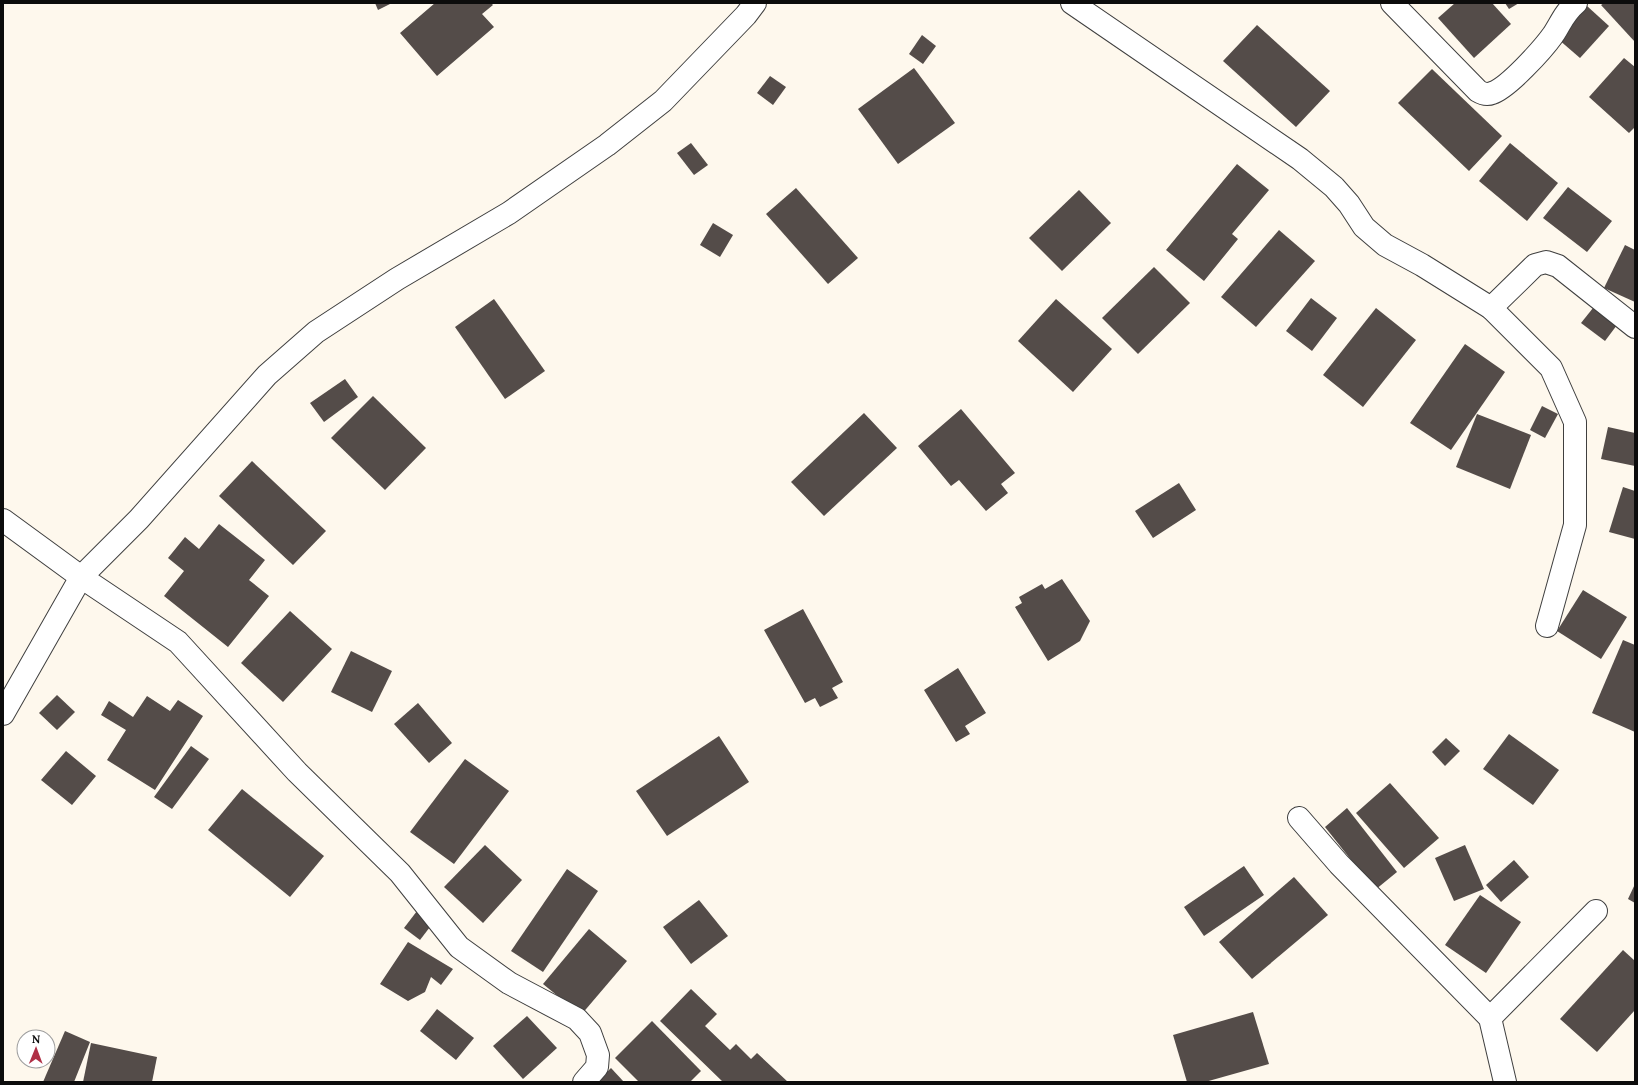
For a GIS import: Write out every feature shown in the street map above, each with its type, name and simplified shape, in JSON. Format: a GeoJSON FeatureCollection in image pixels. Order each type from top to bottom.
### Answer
{"type":"FeatureCollection","features":[{"type":"Feature","properties":{"kind":"street"},"geometry":{"type":"LineString","coordinates":[[3,714],[81,577],[139,519],[267,375],[316,332],[397,279],[509,213],[607,145],[663,101],[746,16],[755,3]]}},
{"type":"Feature","properties":{"kind":"street"},"geometry":{"type":"LineString","coordinates":[[1072,3],[1300,159],[1334,187],[1349,204],[1364,227],[1385,245],[1422,265],[1491,308],[1551,368],[1575,422],[1575,525],[1547,626]]}},
{"type":"Feature","properties":{"kind":"street"},"geometry":{"type":"LineString","coordinates":[[1392,3],[1478,91],[1484,94],[1493,93],[1517,75],[1552,36],[1567,11],[1576,3]]}},
{"type":"Feature","properties":{"kind":"street"},"geometry":{"type":"LineString","coordinates":[[1491,308],[1535,265],[1546,262],[1558,266],[1635,327]]}},
{"type":"Feature","properties":{"kind":"street"},"geometry":{"type":"LineString","coordinates":[[3,520],[81,577],[178,642],[297,772],[400,872],[459,946],[509,983],[577,1019],[590,1033],[598,1055],[597,1067],[584,1082]]}},
{"type":"Feature","properties":{"kind":"street"},"geometry":{"type":"LineString","coordinates":[[1299,818],[1339,864],[1490,1018],[1505,1082]]}},
{"type":"Feature","properties":{"kind":"street"},"geometry":{"type":"LineString","coordinates":[[1490,1018],[1596,911]]}},
{"type":"Feature","properties":{"kind":"building"},"geometry":{"type":"Polygon","coordinates":[[[375,3],[392,3],[378,10],[375,3]]]}},
{"type":"Feature","properties":{"kind":"building"},"geometry":{"type":"Polygon","coordinates":[[[435,3],[491,3],[493,5],[482,14],[494,27],[437,76],[400,33],[435,3]]]}},
{"type":"Feature","properties":{"kind":"building"},"geometry":{"type":"Polygon","coordinates":[[[1455,3],[1492,3],[1511,24],[1474,58],[1438,18],[1455,3]]]}},
{"type":"Feature","properties":{"kind":"building"},"geometry":{"type":"Polygon","coordinates":[[[1505,3],[1519,3],[1509,9],[1505,3]]]}},
{"type":"Feature","properties":{"kind":"building"},"geometry":{"type":"Polygon","coordinates":[[[1604,3],[1635,3],[1635,42],[1601,5],[1604,3]]]}},
{"type":"Feature","properties":{"kind":"building"},"geometry":{"type":"Polygon","coordinates":[[[1587,6],[1609,26],[1580,58],[1558,39],[1587,6]]]}},
{"type":"Feature","properties":{"kind":"building"},"geometry":{"type":"Polygon","coordinates":[[[1257,25],[1330,91],[1296,127],[1223,61],[1257,25]]]}},
{"type":"Feature","properties":{"kind":"building"},"geometry":{"type":"Polygon","coordinates":[[[922,35],[936,46],[923,64],[909,54],[922,35]]]}},
{"type":"Feature","properties":{"kind":"building"},"geometry":{"type":"Polygon","coordinates":[[[1624,58],[1635,67],[1635,127],[1629,133],[1589,97],[1624,58]]]}},
{"type":"Feature","properties":{"kind":"building"},"geometry":{"type":"Polygon","coordinates":[[[914,68],[955,123],[898,164],[858,109],[914,68]]]}},
{"type":"Feature","properties":{"kind":"building"},"geometry":{"type":"Polygon","coordinates":[[[1432,69],[1502,136],[1469,171],[1398,103],[1432,69]]]}},
{"type":"Feature","properties":{"kind":"building"},"geometry":{"type":"Polygon","coordinates":[[[770,76],[786,87],[773,105],[757,93],[770,76]]]}},
{"type":"Feature","properties":{"kind":"building"},"geometry":{"type":"Polygon","coordinates":[[[691,143],[708,165],[694,175],[677,153],[691,143]]]}},
{"type":"Feature","properties":{"kind":"building"},"geometry":{"type":"Polygon","coordinates":[[[1510,143],[1558,183],[1527,221],[1479,181],[1510,143]]]}},
{"type":"Feature","properties":{"kind":"building"},"geometry":{"type":"Polygon","coordinates":[[[1237,164],[1269,190],[1232,234],[1238,239],[1204,281],[1166,250],[1237,164]]]}},
{"type":"Feature","properties":{"kind":"building"},"geometry":{"type":"Polygon","coordinates":[[[1568,187],[1612,221],[1587,252],[1543,218],[1568,187]]]}},
{"type":"Feature","properties":{"kind":"building"},"geometry":{"type":"Polygon","coordinates":[[[796,188],[858,258],[828,284],[766,214],[796,188]]]}},
{"type":"Feature","properties":{"kind":"building"},"geometry":{"type":"Polygon","coordinates":[[[1079,190],[1111,223],[1062,271],[1029,238],[1079,190]]]}},
{"type":"Feature","properties":{"kind":"building"},"geometry":{"type":"Polygon","coordinates":[[[713,223],[733,235],[720,257],[700,245],[713,223]]]}},
{"type":"Feature","properties":{"kind":"building"},"geometry":{"type":"Polygon","coordinates":[[[1279,230],[1315,261],[1256,327],[1221,297],[1279,230]]]}},
{"type":"Feature","properties":{"kind":"building"},"geometry":{"type":"Polygon","coordinates":[[[1625,245],[1635,250],[1635,302],[1604,288],[1625,245]]]}},
{"type":"Feature","properties":{"kind":"building"},"geometry":{"type":"Polygon","coordinates":[[[1154,267],[1190,303],[1138,354],[1102,318],[1154,267]]]}},
{"type":"Feature","properties":{"kind":"building"},"geometry":{"type":"Polygon","coordinates":[[[1311,298],[1337,318],[1312,351],[1286,331],[1311,298]]]}},
{"type":"Feature","properties":{"kind":"building"},"geometry":{"type":"Polygon","coordinates":[[[494,299],[545,371],[505,399],[455,327],[494,299]]]}},
{"type":"Feature","properties":{"kind":"building"},"geometry":{"type":"Polygon","coordinates":[[[1056,299],[1112,349],[1073,392],[1018,341],[1056,299]]]}},
{"type":"Feature","properties":{"kind":"building"},"geometry":{"type":"Polygon","coordinates":[[[1376,308],[1416,340],[1363,407],[1323,375],[1376,308]]]}},
{"type":"Feature","properties":{"kind":"building"},"geometry":{"type":"Polygon","coordinates":[[[1593,308],[1617,325],[1605,341],[1581,323],[1593,308]]]}},
{"type":"Feature","properties":{"kind":"building"},"geometry":{"type":"Polygon","coordinates":[[[1465,344],[1505,372],[1451,450],[1410,423],[1465,344]]]}},
{"type":"Feature","properties":{"kind":"building"},"geometry":{"type":"Polygon","coordinates":[[[345,379],[358,397],[324,422],[310,403],[345,379]]]}},
{"type":"Feature","properties":{"kind":"building"},"geometry":{"type":"Polygon","coordinates":[[[373,396],[426,448],[385,490],[331,438],[373,396]]]}},
{"type":"Feature","properties":{"kind":"building"},"geometry":{"type":"Polygon","coordinates":[[[1542,406],[1558,414],[1545,438],[1530,430],[1542,406]]]}},
{"type":"Feature","properties":{"kind":"building"},"geometry":{"type":"Polygon","coordinates":[[[961,409],[1015,473],[1001,484],[1008,493],[986,511],[959,480],[951,486],[918,446],[961,409]]]}},
{"type":"Feature","properties":{"kind":"building"},"geometry":{"type":"Polygon","coordinates":[[[864,413],[897,448],[824,516],[791,482],[864,413]]]}},
{"type":"Feature","properties":{"kind":"building"},"geometry":{"type":"Polygon","coordinates":[[[1477,414],[1531,435],[1510,489],[1456,467],[1477,414]]]}},
{"type":"Feature","properties":{"kind":"building"},"geometry":{"type":"Polygon","coordinates":[[[1608,427],[1635,433],[1635,466],[1601,459],[1608,427]]]}},
{"type":"Feature","properties":{"kind":"building"},"geometry":{"type":"Polygon","coordinates":[[[252,461],[326,531],[293,565],[219,496],[252,461]]]}},
{"type":"Feature","properties":{"kind":"building"},"geometry":{"type":"Polygon","coordinates":[[[1179,483],[1196,510],[1153,538],[1135,511],[1179,483]]]}},
{"type":"Feature","properties":{"kind":"building"},"geometry":{"type":"Polygon","coordinates":[[[1623,487],[1635,491],[1635,539],[1609,532],[1623,487]]]}},
{"type":"Feature","properties":{"kind":"building"},"geometry":{"type":"Polygon","coordinates":[[[219,524],[265,560],[249,580],[269,596],[228,647],[164,596],[184,571],[168,558],[185,537],[199,549],[219,524]]]}},
{"type":"Feature","properties":{"kind":"building"},"geometry":{"type":"Polygon","coordinates":[[[1062,579],[1090,621],[1080,641],[1048,661],[1015,607],[1022,603],[1019,597],[1042,584],[1045,589],[1062,579]]]}},
{"type":"Feature","properties":{"kind":"building"},"geometry":{"type":"Polygon","coordinates":[[[1583,590],[1627,617],[1601,659],[1557,631],[1583,590]]]}},
{"type":"Feature","properties":{"kind":"building"},"geometry":{"type":"Polygon","coordinates":[[[803,609],[843,682],[832,688],[838,698],[820,707],[815,698],[805,703],[764,630],[803,609]]]}},
{"type":"Feature","properties":{"kind":"building"},"geometry":{"type":"Polygon","coordinates":[[[290,611],[332,649],[283,702],[241,663],[290,611]]]}},
{"type":"Feature","properties":{"kind":"building"},"geometry":{"type":"Polygon","coordinates":[[[1623,640],[1635,645],[1635,732],[1592,713],[1623,640]]]}},
{"type":"Feature","properties":{"kind":"building"},"geometry":{"type":"Polygon","coordinates":[[[351,651],[392,671],[372,712],[331,692],[351,651]]]}},
{"type":"Feature","properties":{"kind":"building"},"geometry":{"type":"Polygon","coordinates":[[[958,668],[986,713],[965,726],[970,734],[956,742],[924,690],[958,668]]]}},
{"type":"Feature","properties":{"kind":"building"},"geometry":{"type":"Polygon","coordinates":[[[57,695],[75,712],[57,730],[39,713],[57,695]]]}},
{"type":"Feature","properties":{"kind":"building"},"geometry":{"type":"Polygon","coordinates":[[[147,696],[170,711],[178,700],[203,716],[155,790],[107,760],[126,730],[101,715],[109,701],[133,717],[147,696]]]}},
{"type":"Feature","properties":{"kind":"building"},"geometry":{"type":"Polygon","coordinates":[[[418,703],[452,743],[429,763],[394,724],[418,703]]]}},
{"type":"Feature","properties":{"kind":"building"},"geometry":{"type":"Polygon","coordinates":[[[1509,734],[1559,770],[1533,805],[1483,769],[1509,734]]]}},
{"type":"Feature","properties":{"kind":"building"},"geometry":{"type":"Polygon","coordinates":[[[719,736],[749,782],[667,836],[636,791],[719,736]]]}},
{"type":"Feature","properties":{"kind":"building"},"geometry":{"type":"Polygon","coordinates":[[[1446,738],[1460,751],[1445,766],[1432,752],[1446,738]]]}},
{"type":"Feature","properties":{"kind":"building"},"geometry":{"type":"Polygon","coordinates":[[[191,746],[209,759],[172,809],[154,797],[191,746]]]}},
{"type":"Feature","properties":{"kind":"building"},"geometry":{"type":"Polygon","coordinates":[[[66,751],[96,776],[72,805],[41,780],[66,751]]]}},
{"type":"Feature","properties":{"kind":"building"},"geometry":{"type":"Polygon","coordinates":[[[465,759],[509,791],[454,864],[410,832],[465,759]]]}},
{"type":"Feature","properties":{"kind":"building"},"geometry":{"type":"Polygon","coordinates":[[[1390,783],[1439,838],[1404,868],[1356,813],[1390,783]]]}},
{"type":"Feature","properties":{"kind":"building"},"geometry":{"type":"Polygon","coordinates":[[[242,789],[324,856],[290,897],[208,830],[242,789]]]}},
{"type":"Feature","properties":{"kind":"building"},"geometry":{"type":"Polygon","coordinates":[[[1347,808],[1397,872],[1375,890],[1325,827],[1347,808]]]}},
{"type":"Feature","properties":{"kind":"building"},"geometry":{"type":"Polygon","coordinates":[[[485,845],[522,880],[483,923],[444,887],[485,845]]]}},
{"type":"Feature","properties":{"kind":"building"},"geometry":{"type":"Polygon","coordinates":[[[1465,845],[1484,889],[1454,901],[1435,858],[1465,845]]]}},
{"type":"Feature","properties":{"kind":"building"},"geometry":{"type":"Polygon","coordinates":[[[1514,860],[1529,877],[1501,902],[1486,885],[1514,860]]]}},
{"type":"Feature","properties":{"kind":"building"},"geometry":{"type":"Polygon","coordinates":[[[1244,866],[1264,895],[1204,936],[1184,907],[1244,866]]]}},
{"type":"Feature","properties":{"kind":"building"},"geometry":{"type":"Polygon","coordinates":[[[567,869],[598,891],[543,972],[511,951],[567,869]]]}},
{"type":"Feature","properties":{"kind":"building"},"geometry":{"type":"Polygon","coordinates":[[[1294,877],[1328,915],[1252,979],[1219,942],[1294,877]]]}},
{"type":"Feature","properties":{"kind":"building"},"geometry":{"type":"Polygon","coordinates":[[[1635,884],[1635,903],[1628,899],[1635,884]]]}},
{"type":"Feature","properties":{"kind":"building"},"geometry":{"type":"Polygon","coordinates":[[[1480,895],[1521,922],[1486,973],[1445,945],[1480,895]]]}},
{"type":"Feature","properties":{"kind":"building"},"geometry":{"type":"Polygon","coordinates":[[[699,900],[728,936],[691,964],[663,927],[699,900]]]}},
{"type":"Feature","properties":{"kind":"building"},"geometry":{"type":"Polygon","coordinates":[[[417,911],[433,923],[420,940],[404,928],[417,911]]]}},
{"type":"Feature","properties":{"kind":"building"},"geometry":{"type":"Polygon","coordinates":[[[589,929],[627,961],[581,1015],[543,984],[589,929]]]}},
{"type":"Feature","properties":{"kind":"building"},"geometry":{"type":"Polygon","coordinates":[[[408,942],[453,969],[441,985],[431,977],[425,992],[408,1001],[380,984],[408,942]]]}},
{"type":"Feature","properties":{"kind":"building"},"geometry":{"type":"Polygon","coordinates":[[[1623,950],[1635,961],[1635,1010],[1597,1052],[1560,1019],[1623,950]]]}},
{"type":"Feature","properties":{"kind":"building"},"geometry":{"type":"Polygon","coordinates":[[[691,989],[717,1014],[705,1026],[730,1050],[736,1044],[751,1059],[757,1053],[788,1082],[723,1082],[660,1021],[691,989]]]}},
{"type":"Feature","properties":{"kind":"building"},"geometry":{"type":"Polygon","coordinates":[[[437,1009],[474,1038],[456,1060],[420,1031],[437,1009]]]}},
{"type":"Feature","properties":{"kind":"building"},"geometry":{"type":"Polygon","coordinates":[[[1253,1012],[1269,1064],[1205,1082],[1187,1082],[1173,1035],[1253,1012]]]}},
{"type":"Feature","properties":{"kind":"building"},"geometry":{"type":"Polygon","coordinates":[[[527,1016],[557,1048],[523,1079],[493,1046],[527,1016]]]}},
{"type":"Feature","properties":{"kind":"building"},"geometry":{"type":"Polygon","coordinates":[[[652,1021],[701,1071],[690,1082],[639,1082],[615,1058],[652,1021]]]}},
{"type":"Feature","properties":{"kind":"building"},"geometry":{"type":"Polygon","coordinates":[[[65,1031],[90,1042],[74,1082],[43,1082],[49,1069],[56,1069],[56,1052],[65,1031]]]}},
{"type":"Feature","properties":{"kind":"building"},"geometry":{"type":"Polygon","coordinates":[[[91,1043],[157,1057],[152,1082],[83,1082],[91,1043]]]}},
{"type":"Feature","properties":{"kind":"building"},"geometry":{"type":"Polygon","coordinates":[[[611,1068],[624,1082],[597,1082],[611,1068]]]}}]}
